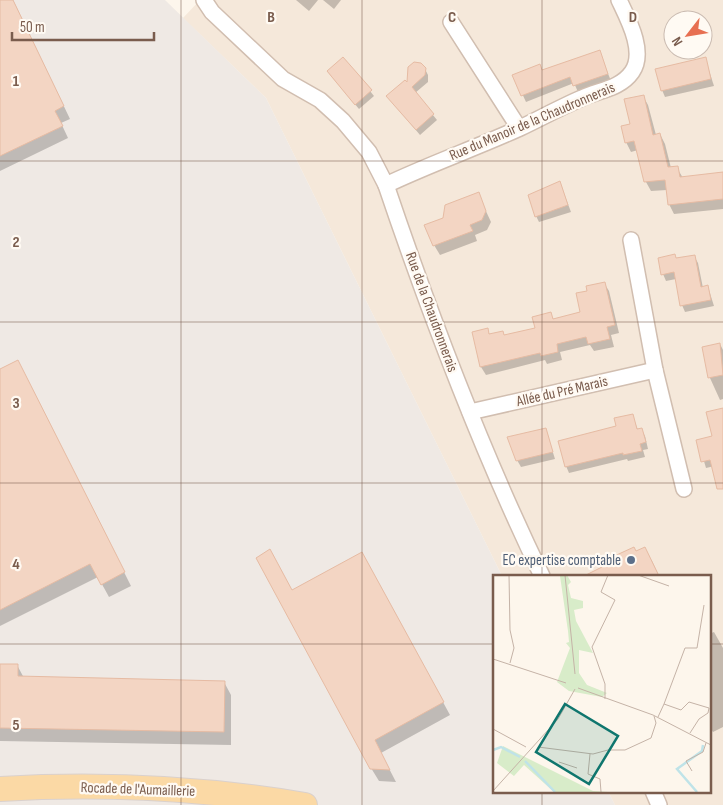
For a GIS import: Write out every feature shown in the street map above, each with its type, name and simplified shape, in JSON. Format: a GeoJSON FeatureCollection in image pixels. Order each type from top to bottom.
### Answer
{"type":"FeatureCollection","features":[{"type":"Feature","properties":{"kind":"main road","name":"Rocade de l'Aumaillerie"},"geometry":{"type":"LineString","coordinates":[[0,789],[126,787],[208,791],[305,805]]}},
{"type":"Feature","properties":{"kind":"street","name":"Rue de la Chaudronnerais"},"geometry":{"type":"LineString","coordinates":[[204,0],[212,12],[283,79],[320,100],[343,121],[368,152],[386,185],[470,412],[517,525],[542,575]]}},
{"type":"Feature","properties":{"kind":"street","name":"Rue du Manoir de la Chaudronnerais"},"geometry":{"type":"LineString","coordinates":[[386,185],[519,128],[585,96],[606,90],[624,80],[633,71],[636,47],[632,31],[618,0]]}},
{"type":"Feature","properties":{"kind":"street"},"geometry":{"type":"LineString","coordinates":[[451,22],[519,128]]}},
{"type":"Feature","properties":{"kind":"street"},"geometry":{"type":"LineString","coordinates":[[631,240],[655,370],[684,489]]}},
{"type":"Feature","properties":{"kind":"street","name":"Allée du Pré Marais"},"geometry":{"type":"LineString","coordinates":[[470,412],[655,370]]}},
{"type":"Feature","properties":{"kind":"street"},"geometry":{"type":"LineString","coordinates":[[653,792],[659,805]]}},
{"type":"Feature","properties":{"kind":"shaded area"},"geometry":{"type":"Polygon","coordinates":[[[0,0],[165,0],[266,98],[502,575],[493,575],[493,792],[608,792],[615,805],[0,805],[0,0]]]}},
{"type":"Feature","properties":{"kind":"shaded area"},"geometry":{"type":"Polygon","coordinates":[[[200,0],[723,0],[723,805],[615,805],[608,792],[710,792],[710,575],[502,575],[266,98],[183,18],[200,0]]]}},
{"type":"Feature","properties":{"kind":"building"},"geometry":{"type":"Polygon","coordinates":[[[0,0],[13,0],[64,106],[55,111],[63,126],[0,156],[0,0]]]}},
{"type":"Feature","properties":{"kind":"building"},"geometry":{"type":"Polygon","coordinates":[[[600,50],[608,74],[573,86],[570,77],[521,96],[512,75],[540,64],[542,70],[600,50]]]}},
{"type":"Feature","properties":{"kind":"building"},"geometry":{"type":"Polygon","coordinates":[[[343,57],[372,90],[355,105],[327,71],[343,57]]]}},
{"type":"Feature","properties":{"kind":"building"},"geometry":{"type":"Polygon","coordinates":[[[693,60],[707,60],[711,79],[661,91],[655,69],[693,60]]]}},
{"type":"Feature","properties":{"kind":"building"},"geometry":{"type":"Polygon","coordinates":[[[414,62],[421,63],[426,68],[425,75],[412,87],[434,114],[416,130],[386,96],[405,80],[407,82],[408,67],[414,62]]]}},
{"type":"Feature","properties":{"kind":"building"},"geometry":{"type":"Polygon","coordinates":[[[644,95],[653,135],[660,133],[668,167],[678,166],[680,177],[723,172],[723,199],[668,205],[665,180],[644,182],[634,141],[625,143],[621,126],[630,124],[624,99],[644,95]]]}},
{"type":"Feature","properties":{"kind":"building"},"geometry":{"type":"Polygon","coordinates":[[[560,181],[568,205],[535,217],[528,195],[560,181]]]}},
{"type":"Feature","properties":{"kind":"building"},"geometry":{"type":"Polygon","coordinates":[[[479,192],[486,211],[482,220],[470,225],[473,231],[433,246],[424,225],[443,218],[445,205],[479,192]]]}},
{"type":"Feature","properties":{"kind":"building"},"geometry":{"type":"Polygon","coordinates":[[[675,254],[676,258],[695,255],[701,287],[708,285],[711,300],[680,306],[674,272],[661,275],[658,258],[675,254]]]}},
{"type":"Feature","properties":{"kind":"building"},"geometry":{"type":"Polygon","coordinates":[[[605,282],[615,325],[607,327],[610,339],[588,344],[586,337],[557,344],[558,352],[541,356],[540,353],[480,367],[472,332],[488,328],[489,334],[503,331],[504,335],[535,328],[532,317],[551,312],[553,319],[580,312],[576,293],[587,291],[586,286],[605,282]]]}},
{"type":"Feature","properties":{"kind":"building"},"geometry":{"type":"Polygon","coordinates":[[[720,343],[723,375],[708,378],[702,347],[720,343]]]}},
{"type":"Feature","properties":{"kind":"building"},"geometry":{"type":"Polygon","coordinates":[[[18,360],[125,572],[101,585],[90,564],[0,610],[0,369],[18,360]]]}},
{"type":"Feature","properties":{"kind":"building"},"geometry":{"type":"Polygon","coordinates":[[[723,408],[723,489],[717,489],[710,460],[701,462],[696,440],[712,436],[706,412],[723,408]]]}},
{"type":"Feature","properties":{"kind":"building"},"geometry":{"type":"Polygon","coordinates":[[[633,414],[637,429],[642,428],[646,442],[640,444],[642,451],[623,455],[623,453],[565,467],[558,441],[616,426],[614,418],[633,414]]]}},
{"type":"Feature","properties":{"kind":"building"},"geometry":{"type":"Polygon","coordinates":[[[546,428],[553,452],[516,461],[507,437],[546,428]]]}},
{"type":"Feature","properties":{"kind":"building","name":"EC expertise comptable"},"geometry":{"type":"Polygon","coordinates":[[[634,547],[636,551],[645,547],[659,575],[586,575],[612,562],[610,558],[634,547]]]}},
{"type":"Feature","properties":{"kind":"building"},"geometry":{"type":"Polygon","coordinates":[[[270,549],[292,590],[362,552],[444,702],[375,740],[390,770],[370,769],[256,558],[270,549]]]}},
{"type":"Feature","properties":{"kind":"building"},"geometry":{"type":"Polygon","coordinates":[[[0,664],[18,664],[18,676],[225,681],[224,732],[0,728],[0,664]]]}},
{"type":"Feature","properties":{"kind":"place","name":"EC expertise comptable"},"geometry":{"type":"Point","coordinates":[631,560]}}]}
